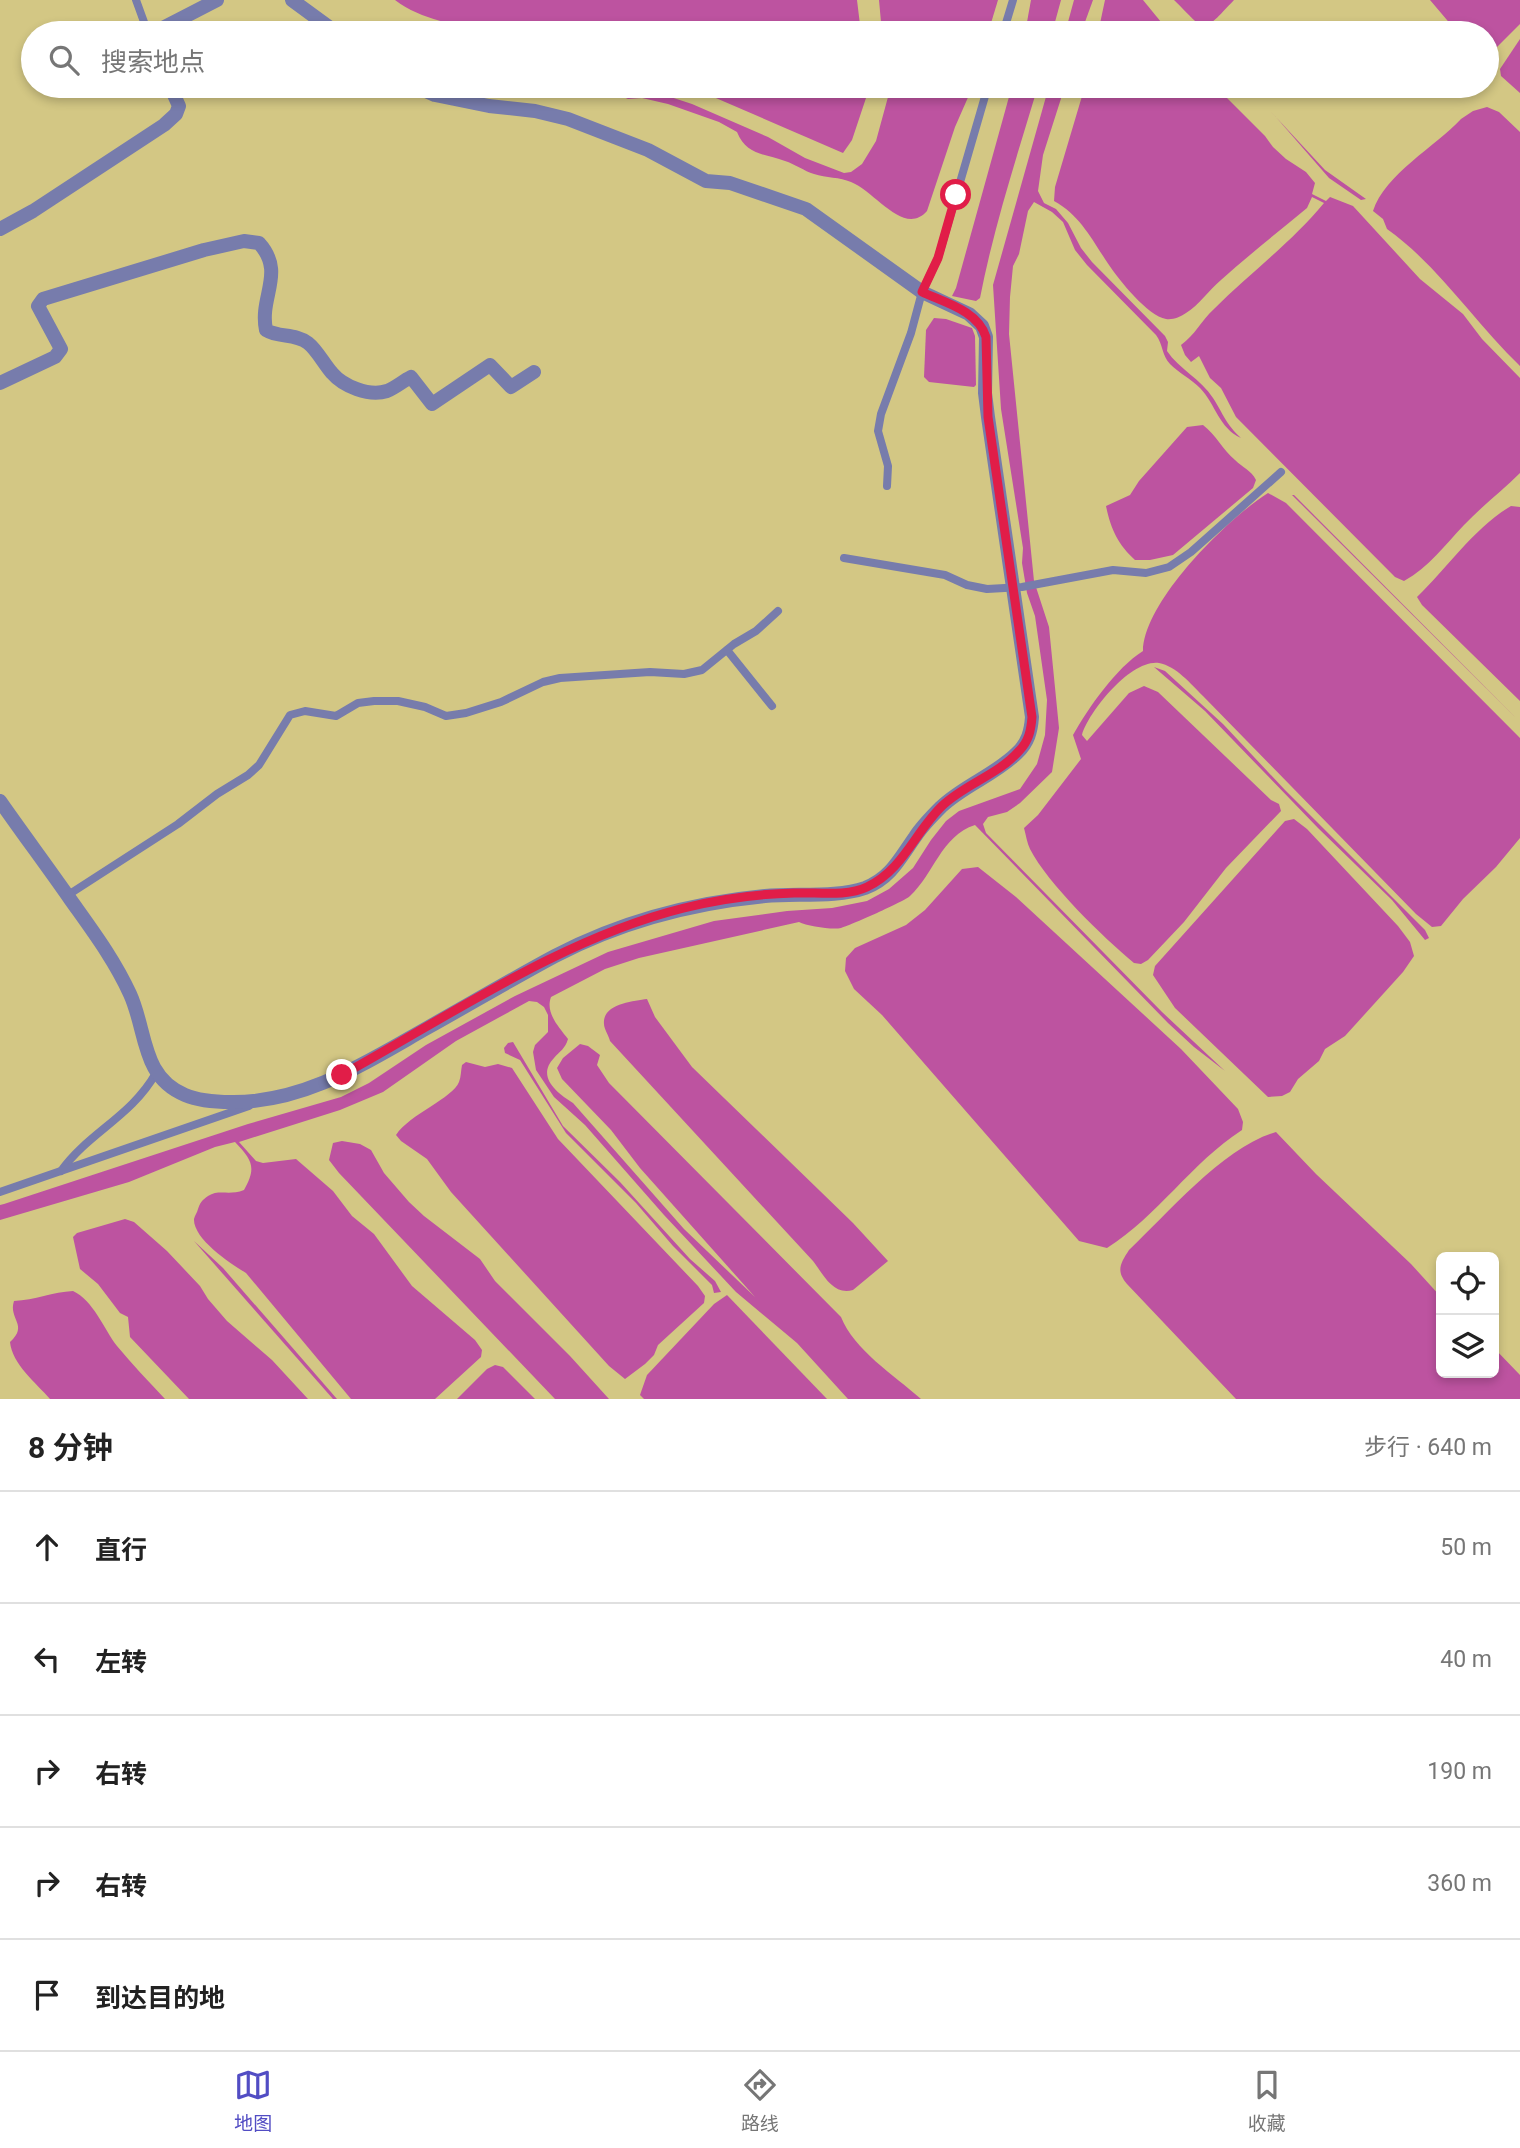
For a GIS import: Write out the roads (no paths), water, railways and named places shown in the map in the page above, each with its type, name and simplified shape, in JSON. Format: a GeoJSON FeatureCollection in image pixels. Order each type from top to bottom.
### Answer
{"type":"FeatureCollection","features":[{"type":"Feature","properties":{"kind":"street"},"geometry":{"type":"LineString","coordinates":[[174,21],[217,0]]}},
{"type":"Feature","properties":{"kind":"street"},"geometry":{"type":"LineString","coordinates":[[292,0],[321,21]]}},
{"type":"Feature","properties":{"kind":"street"},"geometry":{"type":"LineString","coordinates":[[0,229],[33,211],[164,125],[176,114],[179,106],[175,98]]}},
{"type":"Feature","properties":{"kind":"street"},"geometry":{"type":"LineString","coordinates":[[0,801],[111,956],[132,998],[145,1048],[156,1073],[166,1084],[184,1095],[211,1102],[257,1102],[290,1095],[342,1075],[558,954],[617,928],[684,908],[732,899],[793,893],[848,892],[864,888],[894,869],[914,837],[942,806],[1001,766],[1019,752],[1027,741],[1032,717],[1017,588],[988,417],[986,337],[982,326],[969,314],[922,292],[806,209],[743,187],[706,181],[648,150],[568,119],[535,111],[450,98]]}},
{"type":"Feature","properties":{"kind":"street"},"geometry":{"type":"LineString","coordinates":[[0,383],[55,357],[61,349],[38,306],[43,299],[204,250],[244,241],[259,243],[268,252],[272,263],[264,319],[266,330],[272,334],[293,336],[308,343],[334,376],[355,389],[386,391],[411,377],[432,404],[490,365],[511,387],[534,372]]}},
{"type":"Feature","properties":{"kind":"lane"},"geometry":{"type":"LineString","coordinates":[[136,0],[145,21]]}},
{"type":"Feature","properties":{"kind":"lane"},"geometry":{"type":"LineString","coordinates":[[1007,21],[1013,0]]}},
{"type":"Feature","properties":{"kind":"lane"},"geometry":{"type":"LineString","coordinates":[[887,486],[888,466],[878,431],[880,422],[911,333],[922,292],[938,258],[985,98]]}},
{"type":"Feature","properties":{"kind":"lane"},"geometry":{"type":"LineString","coordinates":[[844,558],[945,575],[967,585],[986,589],[1017,588],[1113,570],[1146,573],[1168,567],[1191,552],[1281,472]]}},
{"type":"Feature","properties":{"kind":"lane"},"geometry":{"type":"LineString","coordinates":[[68,895],[248,775],[259,765],[290,715],[305,711],[335,716],[358,703],[398,701],[425,707],[446,716],[467,713],[501,702],[543,682],[560,678],[650,672],[684,674],[702,670],[756,631],[778,611]]}},
{"type":"Feature","properties":{"kind":"lane"},"geometry":{"type":"LineString","coordinates":[[727,650],[772,706]]}},
{"type":"Feature","properties":{"kind":"lane"},"geometry":{"type":"LineString","coordinates":[[61,1171],[85,1143],[131,1107],[156,1073]]}},
{"type":"Feature","properties":{"kind":"lane"},"geometry":{"type":"LineString","coordinates":[[0,1192],[257,1102]]}}]}
